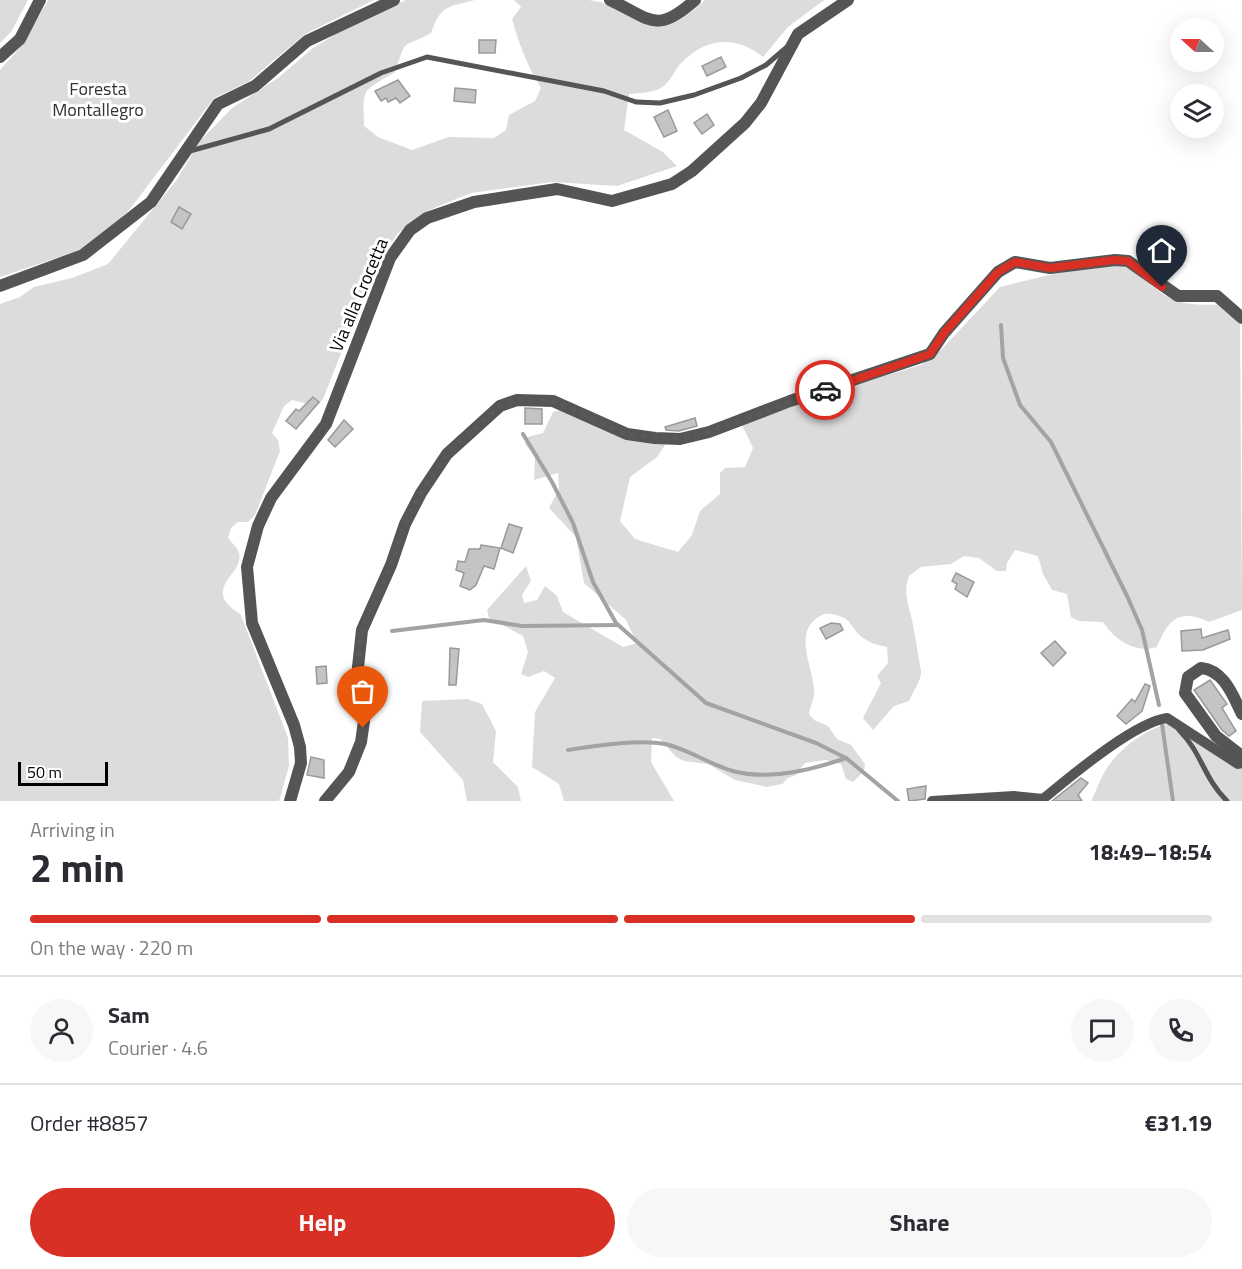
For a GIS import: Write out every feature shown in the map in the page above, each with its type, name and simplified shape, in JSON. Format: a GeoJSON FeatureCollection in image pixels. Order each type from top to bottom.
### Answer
{"type":"FeatureCollection","features":[{"type":"Feature","properties":{"kind":"street"},"geometry":{"type":"LineString","coordinates":[[0,57],[20,39],[40,0]]}},
{"type":"Feature","properties":{"kind":"street"},"geometry":{"type":"LineString","coordinates":[[0,286],[83,255],[151,202],[218,104],[255,86],[307,41],[394,0]]}},
{"type":"Feature","properties":{"kind":"street"},"geometry":{"type":"LineString","coordinates":[[610,0],[653,21],[666,22],[695,0]]}},
{"type":"Feature","properties":{"kind":"street","name":"Via alla Crocetta"},"geometry":{"type":"LineString","coordinates":[[290,801],[301,763],[300,747],[294,725],[252,623],[247,567],[258,526],[271,498],[326,424],[390,258],[398,244],[410,230],[427,218],[474,202],[557,189],[612,201],[672,184],[692,171],[745,123],[761,103],[798,34],[810,23],[848,0]]}},
{"type":"Feature","properties":{"kind":"street"},"geometry":{"type":"LineString","coordinates":[[325,801],[349,772],[361,742],[365,714],[358,667],[362,630],[391,565],[405,524],[421,493],[447,454],[500,406],[518,400],[553,401],[627,434],[655,438],[680,439],[709,432],[790,401],[930,354],[944,333],[998,272],[1015,262],[1050,268],[1114,260],[1128,261],[1178,296],[1217,296],[1242,318]]}},
{"type":"Feature","properties":{"kind":"street"},"geometry":{"type":"LineString","coordinates":[[1242,714],[1224,680],[1215,672],[1201,668],[1188,677],[1185,693],[1216,736],[1242,756]]}},
{"type":"Feature","properties":{"kind":"street"},"geometry":{"type":"LineString","coordinates":[[932,801],[1014,796],[1043,799],[1098,755],[1154,721],[1167,718],[1238,764],[1242,763]]}},
{"type":"Feature","properties":{"kind":"lane"},"geometry":{"type":"LineString","coordinates":[[185,152],[269,129],[381,73],[427,57],[604,91],[636,102],[660,103],[694,95],[741,78],[766,65],[791,44]]}},
{"type":"Feature","properties":{"kind":"lane"},"geometry":{"type":"LineString","coordinates":[[1167,718],[1193,744],[1211,785],[1227,801]]}},
{"type":"Feature","properties":{"kind":"green space"},"geometry":{"type":"Polygon","coordinates":[[[0,0],[28,0],[11,32],[0,43],[0,0]]]}},
{"type":"Feature","properties":{"kind":"green space","name":"Foresta Montallegro"},"geometry":{"type":"Polygon","coordinates":[[[48,0],[374,0],[305,34],[248,82],[214,98],[130,209],[92,246],[0,277],[0,70],[24,43],[48,0]]]}},
{"type":"Feature","properties":{"kind":"green space"},"geometry":{"type":"Polygon","coordinates":[[[406,0],[475,0],[451,6],[442,12],[431,33],[406,45],[395,72],[366,92],[364,126],[378,137],[412,150],[449,137],[494,138],[506,130],[509,115],[535,101],[541,88],[528,63],[512,19],[521,7],[514,0],[589,0],[608,5],[657,27],[669,25],[685,16],[705,0],[824,0],[788,27],[763,57],[753,50],[732,42],[711,44],[691,54],[661,88],[629,94],[624,130],[663,152],[677,166],[617,186],[552,182],[471,193],[427,211],[398,233],[383,255],[364,295],[323,399],[317,406],[292,400],[284,406],[272,433],[278,440],[280,451],[255,515],[248,522],[238,522],[231,528],[228,538],[236,547],[239,559],[223,589],[223,595],[227,604],[241,615],[288,738],[289,766],[279,801],[0,801],[0,304],[20,297],[34,287],[72,278],[108,264],[176,181],[200,141],[232,108],[278,78],[313,48],[354,23],[406,0]]]}},
{"type":"Feature","properties":{"kind":"green space"},"geometry":{"type":"Polygon","coordinates":[[[1116,264],[1131,270],[1161,293],[1175,300],[1198,305],[1229,304],[1240,315],[1242,610],[1209,622],[1190,616],[1176,619],[1170,624],[1157,647],[1149,649],[1133,647],[1113,634],[1103,622],[1079,621],[1071,617],[1067,594],[1052,590],[1043,574],[1038,556],[1015,550],[1007,563],[1006,571],[997,571],[979,558],[964,556],[951,564],[921,567],[909,576],[906,595],[921,675],[909,701],[894,706],[873,730],[863,718],[881,683],[877,676],[888,663],[887,647],[865,639],[846,619],[833,614],[820,616],[807,631],[806,650],[814,694],[809,714],[814,720],[828,726],[837,739],[851,745],[865,764],[864,771],[853,782],[846,779],[841,764],[826,760],[805,763],[796,775],[788,778],[782,784],[767,787],[735,780],[708,764],[684,761],[676,757],[660,739],[652,738],[651,762],[674,801],[564,801],[559,784],[532,767],[535,712],[555,678],[544,671],[528,677],[521,674],[528,652],[523,636],[489,618],[487,610],[526,566],[531,581],[522,595],[524,603],[537,600],[545,586],[557,596],[563,612],[623,647],[637,643],[626,620],[584,583],[576,537],[549,508],[559,489],[558,473],[534,480],[535,456],[525,444],[528,437],[543,433],[553,412],[561,410],[667,442],[657,457],[630,477],[620,521],[635,539],[678,552],[692,535],[700,511],[720,494],[720,473],[725,468],[745,467],[753,448],[742,425],[837,390],[921,365],[940,351],[1000,287],[1086,266],[1116,264]]]}},
{"type":"Feature","properties":{"kind":"green space"},"geometry":{"type":"Polygon","coordinates":[[[467,699],[482,704],[496,731],[493,762],[518,787],[521,801],[467,801],[463,780],[420,732],[422,701],[467,699]]]}},
{"type":"Feature","properties":{"kind":"green space"},"geometry":{"type":"Polygon","coordinates":[[[1167,724],[1242,767],[1242,801],[1091,801],[1106,770],[1119,753],[1137,738],[1167,724]]]}},
{"type":"Feature","properties":{"kind":"building"},"geometry":{"type":"Polygon","coordinates":[[[479,40],[496,40],[495,53],[479,53],[479,40]]]}},
{"type":"Feature","properties":{"kind":"building"},"geometry":{"type":"Polygon","coordinates":[[[721,57],[726,67],[707,76],[702,66],[721,57]]]}},
{"type":"Feature","properties":{"kind":"building"},"geometry":{"type":"Polygon","coordinates":[[[398,80],[410,96],[400,103],[396,98],[388,102],[386,98],[381,101],[375,91],[398,80]]]}},
{"type":"Feature","properties":{"kind":"building"},"geometry":{"type":"Polygon","coordinates":[[[455,88],[476,90],[475,103],[454,101],[455,88]]]}},
{"type":"Feature","properties":{"kind":"building"},"geometry":{"type":"Polygon","coordinates":[[[668,110],[677,131],[664,137],[654,117],[668,110]]]}},
{"type":"Feature","properties":{"kind":"building"},"geometry":{"type":"Polygon","coordinates":[[[707,114],[714,125],[702,134],[694,123],[707,114]]]}},
{"type":"Feature","properties":{"kind":"building"},"geometry":{"type":"Polygon","coordinates":[[[179,207],[191,214],[182,229],[171,222],[179,207]]]}},
{"type":"Feature","properties":{"kind":"building"},"geometry":{"type":"Polygon","coordinates":[[[313,397],[319,402],[296,429],[286,421],[296,409],[299,411],[313,397]]]}},
{"type":"Feature","properties":{"kind":"building"},"geometry":{"type":"Polygon","coordinates":[[[525,408],[542,409],[542,424],[525,424],[525,408]]]}},
{"type":"Feature","properties":{"kind":"building"},"geometry":{"type":"Polygon","coordinates":[[[695,418],[697,426],[679,431],[666,430],[665,427],[695,418]]]}},
{"type":"Feature","properties":{"kind":"building"},"geometry":{"type":"Polygon","coordinates":[[[344,420],[353,429],[335,447],[328,440],[344,420]]]}},
{"type":"Feature","properties":{"kind":"building"},"geometry":{"type":"Polygon","coordinates":[[[509,524],[522,528],[513,553],[501,548],[509,524]]]}},
{"type":"Feature","properties":{"kind":"building"},"geometry":{"type":"Polygon","coordinates":[[[481,545],[500,548],[494,569],[484,566],[476,585],[470,590],[460,586],[464,573],[456,570],[458,561],[465,562],[469,549],[480,549],[481,545]]]}},
{"type":"Feature","properties":{"kind":"building"},"geometry":{"type":"Polygon","coordinates":[[[956,573],[974,582],[967,597],[955,589],[957,584],[952,581],[956,573]]]}},
{"type":"Feature","properties":{"kind":"building"},"geometry":{"type":"Polygon","coordinates":[[[831,623],[840,624],[843,630],[826,639],[820,628],[831,623]]]}},
{"type":"Feature","properties":{"kind":"building"},"geometry":{"type":"Polygon","coordinates":[[[1201,629],[1202,638],[1228,630],[1230,639],[1203,650],[1182,651],[1181,631],[1201,629]]]}},
{"type":"Feature","properties":{"kind":"building"},"geometry":{"type":"Polygon","coordinates":[[[1055,641],[1066,653],[1053,666],[1041,653],[1055,641]]]}},
{"type":"Feature","properties":{"kind":"building"},"geometry":{"type":"Polygon","coordinates":[[[450,648],[459,649],[456,685],[449,685],[450,648]]]}},
{"type":"Feature","properties":{"kind":"building"},"geometry":{"type":"Polygon","coordinates":[[[326,666],[327,683],[317,684],[316,667],[326,666]]]}},
{"type":"Feature","properties":{"kind":"building"},"geometry":{"type":"Polygon","coordinates":[[[1210,680],[1227,704],[1222,708],[1236,731],[1229,736],[1222,730],[1194,690],[1210,680]]]}},
{"type":"Feature","properties":{"kind":"building"},"geometry":{"type":"Polygon","coordinates":[[[1145,684],[1150,686],[1142,711],[1126,724],[1117,716],[1132,699],[1135,702],[1145,684]]]}},
{"type":"Feature","properties":{"kind":"building"},"geometry":{"type":"Polygon","coordinates":[[[311,757],[324,760],[324,778],[307,775],[311,757]]]}},
{"type":"Feature","properties":{"kind":"building"},"geometry":{"type":"Polygon","coordinates":[[[1081,778],[1088,783],[1078,795],[1082,801],[1052,801],[1081,778]]]}},
{"type":"Feature","properties":{"kind":"building"},"geometry":{"type":"Polygon","coordinates":[[[926,786],[925,799],[909,801],[907,789],[926,786]]]}},
{"type":"Feature","properties":{"kind":"waterway"},"geometry":{"type":"LineString","coordinates":[[1001,325],[1003,358],[1020,405],[1051,442],[1128,598],[1142,630],[1159,705]]}},
{"type":"Feature","properties":{"kind":"waterway"},"geometry":{"type":"LineString","coordinates":[[523,434],[573,523],[593,582],[616,623],[706,703],[816,743],[846,758],[898,801]]}},
{"type":"Feature","properties":{"kind":"waterway"},"geometry":{"type":"LineString","coordinates":[[392,631],[484,620],[522,626],[618,625]]}},
{"type":"Feature","properties":{"kind":"waterway"},"geometry":{"type":"LineString","coordinates":[[1162,724],[1173,801]]}},
{"type":"Feature","properties":{"kind":"waterway"},"geometry":{"type":"LineString","coordinates":[[568,750],[619,743],[658,743],[669,745],[733,771],[761,775],[790,773],[846,758]]}},
{"type":"Feature","properties":{"kind":"way so far"},"geometry":{"type":"LineString","coordinates":[[363,728],[365,714],[358,667],[358,647],[370,609],[391,565],[405,524],[421,493],[447,454],[500,406],[518,400],[553,401],[627,434],[680,439],[709,432],[825,390]]}},
{"type":"Feature","properties":{"kind":"route"},"geometry":{"type":"LineString","coordinates":[[825,390],[930,354],[944,333],[1007,264],[1022,261],[1050,268],[1114,260],[1128,261],[1162,287]]}}]}
